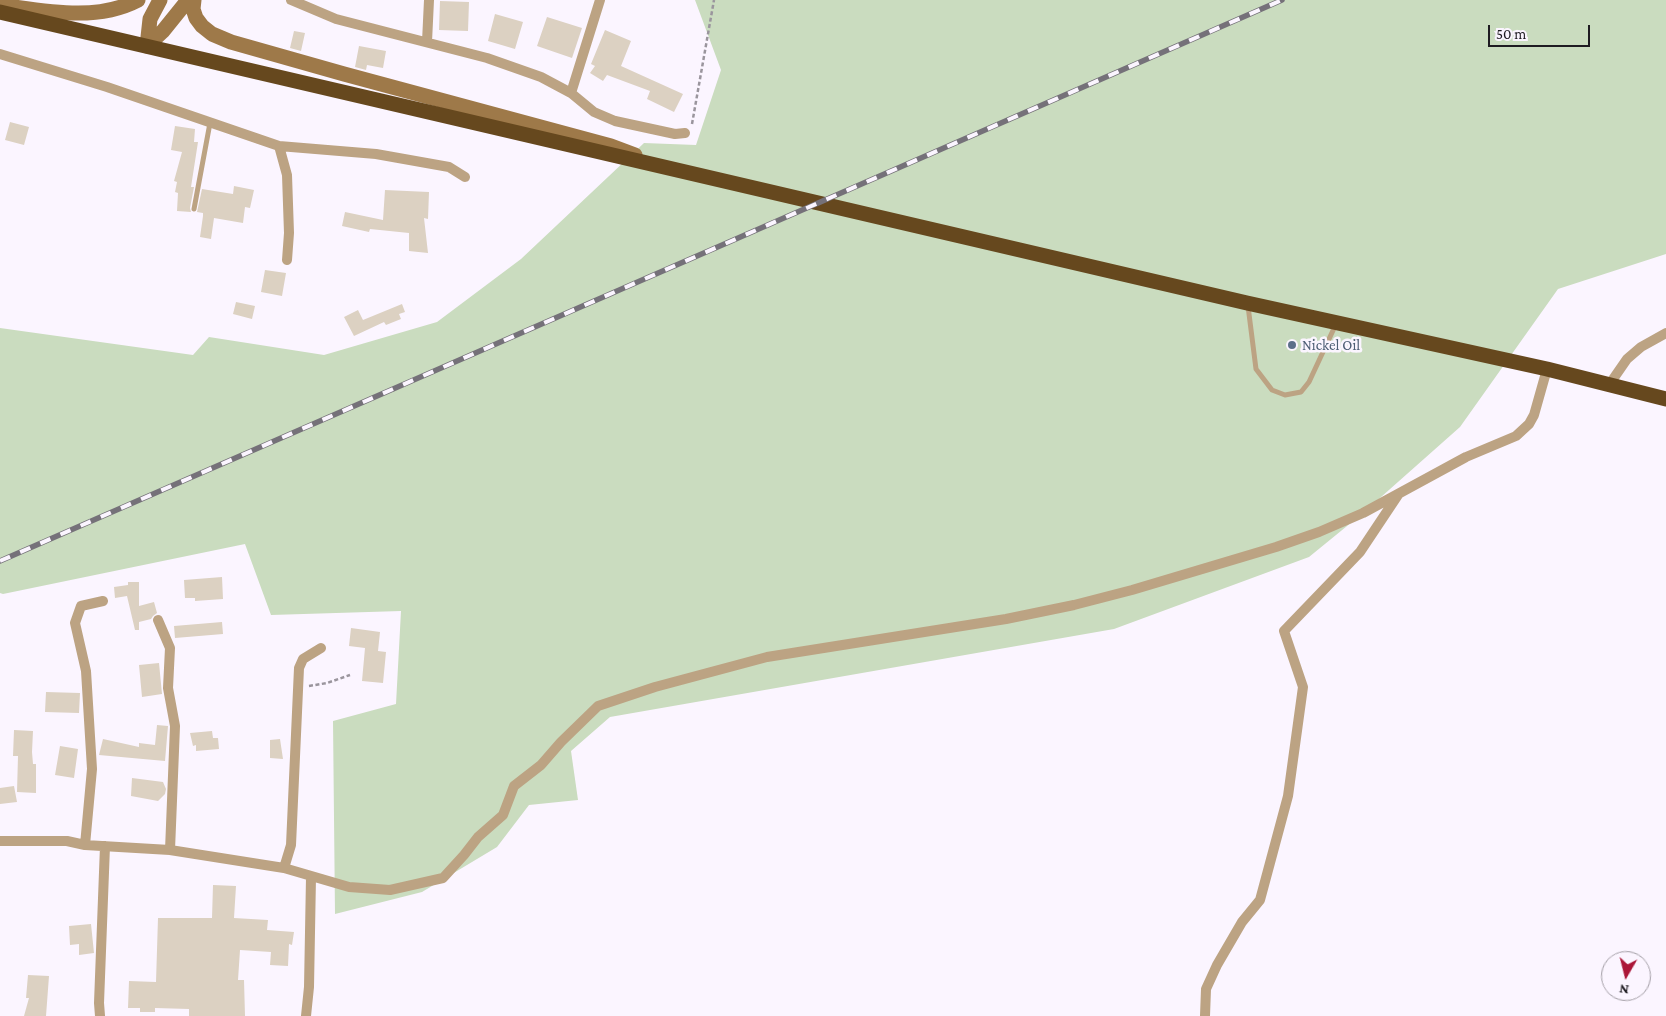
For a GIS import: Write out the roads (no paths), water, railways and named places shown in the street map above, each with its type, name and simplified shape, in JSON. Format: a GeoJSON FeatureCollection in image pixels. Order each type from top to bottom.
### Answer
{"type":"FeatureCollection","features":[{"type":"Feature","properties":{"kind":"highway"},"geometry":{"type":"LineString","coordinates":[[0,12],[1247,303],[1547,369],[1666,399]]}},
{"type":"Feature","properties":{"kind":"street"},"geometry":{"type":"LineString","coordinates":[[0,5],[73,13],[100,12],[138,0]]}},
{"type":"Feature","properties":{"kind":"street"},"geometry":{"type":"LineString","coordinates":[[147,46],[150,19],[160,0]]}},
{"type":"Feature","properties":{"kind":"street"},"geometry":{"type":"LineString","coordinates":[[147,46],[164,31],[188,0]]}},
{"type":"Feature","properties":{"kind":"street"},"geometry":{"type":"LineString","coordinates":[[194,0],[193,9],[196,18],[202,26],[212,34],[231,42],[611,146],[667,167]]}},
{"type":"Feature","properties":{"kind":"street"},"geometry":{"type":"LineString","coordinates":[[292,0],[336,19],[486,58],[541,77],[571,93],[594,112],[615,122],[675,134],[685,133]]}},
{"type":"Feature","properties":{"kind":"street"},"geometry":{"type":"LineString","coordinates":[[426,42],[429,0]]}},
{"type":"Feature","properties":{"kind":"street"},"geometry":{"type":"LineString","coordinates":[[571,93],[600,0]]}},
{"type":"Feature","properties":{"kind":"street"},"geometry":{"type":"LineString","coordinates":[[0,54],[107,87],[279,146],[376,154],[449,167],[465,177]]}},
{"type":"Feature","properties":{"kind":"street"},"geometry":{"type":"LineString","coordinates":[[279,146],[287,175],[289,232],[287,260]]}},
{"type":"Feature","properties":{"kind":"street"},"geometry":{"type":"LineString","coordinates":[[1609,386],[1627,359],[1642,347],[1666,333]]}},
{"type":"Feature","properties":{"kind":"street"},"geometry":{"type":"LineString","coordinates":[[0,841],[67,841],[85,845],[170,850],[284,868],[311,878],[349,887],[390,890],[443,878],[478,837],[503,815],[514,786],[541,765],[561,742],[598,706],[655,687],[767,657],[1006,619],[1074,605],[1132,590],[1276,547],[1319,532],[1363,512],[1466,457],[1516,436],[1530,424],[1547,369]]}},
{"type":"Feature","properties":{"kind":"street"},"geometry":{"type":"LineString","coordinates":[[1205,1016],[1206,989],[1217,964],[1242,922],[1260,900],[1288,796],[1303,686],[1284,631],[1360,552],[1400,493]]}},
{"type":"Feature","properties":{"kind":"street"},"geometry":{"type":"LineString","coordinates":[[85,845],[92,769],[86,671],[75,623],[81,606],[103,601]]}},
{"type":"Feature","properties":{"kind":"street"},"geometry":{"type":"LineString","coordinates":[[158,620],[170,648],[168,688],[175,726],[170,850]]}},
{"type":"Feature","properties":{"kind":"street"},"geometry":{"type":"LineString","coordinates":[[284,868],[291,845],[298,668],[303,659],[321,648]]}},
{"type":"Feature","properties":{"kind":"street"},"geometry":{"type":"LineString","coordinates":[[100,1016],[104,846]]}},
{"type":"Feature","properties":{"kind":"street"},"geometry":{"type":"LineString","coordinates":[[306,1016],[309,987],[311,878]]}},
{"type":"Feature","properties":{"kind":"lane"},"geometry":{"type":"LineString","coordinates":[[194,209],[210,122]]}},
{"type":"Feature","properties":{"kind":"lane"},"geometry":{"type":"LineString","coordinates":[[1247,303],[1256,369],[1272,390],[1285,395],[1301,392],[1309,382],[1337,323]]}},
{"type":"Feature","properties":{"kind":"railway"},"geometry":{"type":"LineString","coordinates":[[0,561],[1282,0]]}},
{"type":"Feature","properties":{"kind":"place","name":"Nickel Oil"},"geometry":{"type":"Point","coordinates":[1292,345]}}]}
